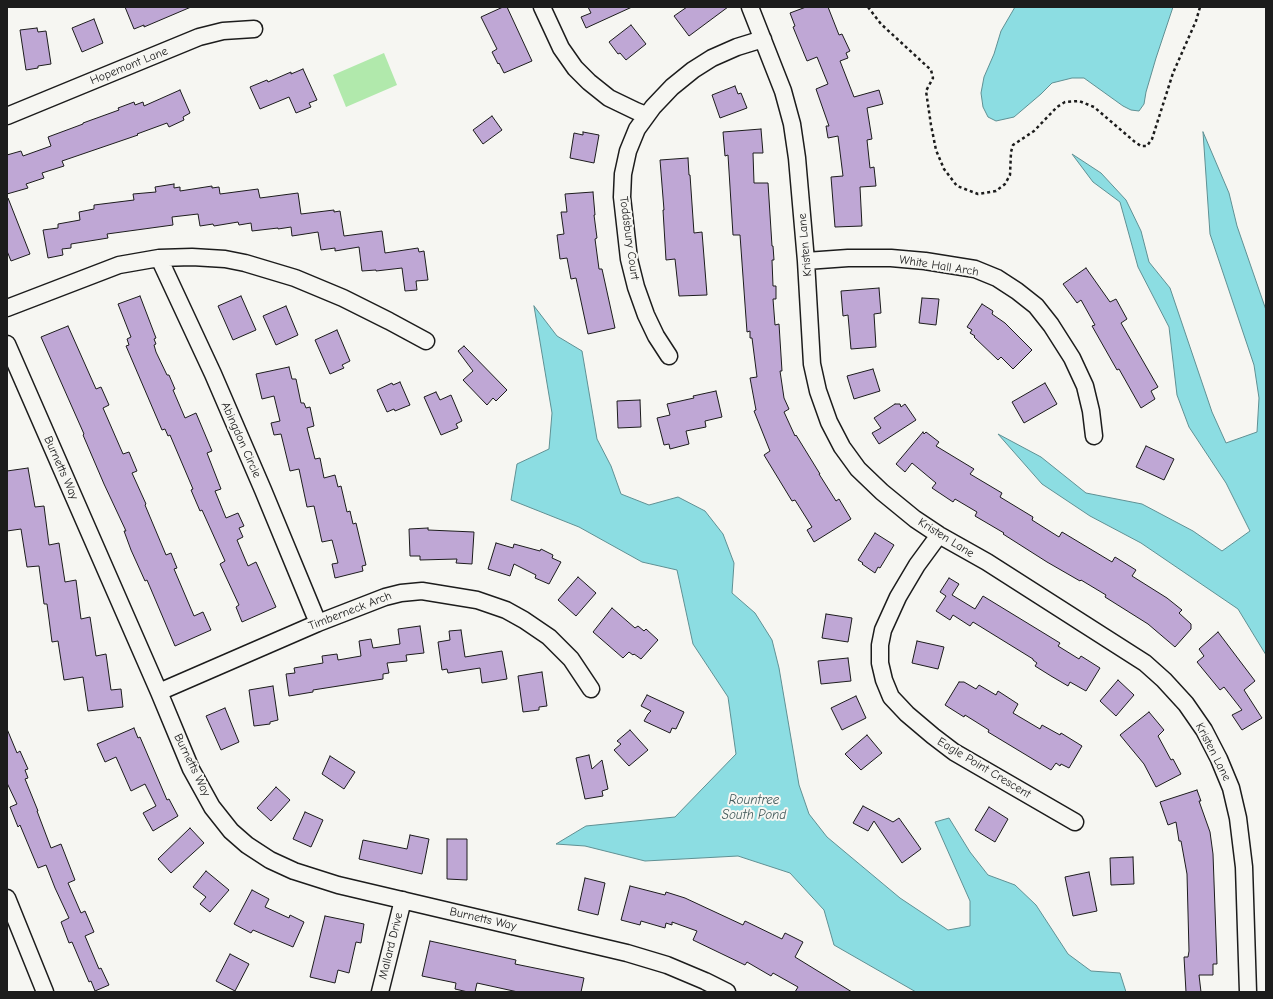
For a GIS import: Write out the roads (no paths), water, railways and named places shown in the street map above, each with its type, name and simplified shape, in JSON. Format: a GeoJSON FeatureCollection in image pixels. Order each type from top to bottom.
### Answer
{"type":"FeatureCollection","features":[{"type":"Feature","properties":{"kind":"street"},"geometry":{"type":"LineString","coordinates":[[542,7],[561,48],[575,68],[589,82],[609,98],[646,115]]}},
{"type":"Feature","properties":{"kind":"street","name":"Kristen Lane"},"geometry":{"type":"LineString","coordinates":[[750,7],[783,91],[792,124],[797,158],[806,261],[812,364],[818,391],[829,422],[842,446],[858,469],[882,492],[915,519],[939,536],[987,562],[1145,663],[1164,680],[1186,704],[1204,730],[1219,759],[1231,788],[1238,818],[1244,867],[1248,992]]}},
{"type":"Feature","properties":{"kind":"street","name":"Hopemont Lane"},"geometry":{"type":"LineString","coordinates":[[7,116],[199,37],[223,31],[254,29]]}},
{"type":"Feature","properties":{"kind":"street","name":"Toddsbury Court"},"geometry":{"type":"LineString","coordinates":[[669,356],[656,336],[646,315],[636,287],[629,258],[622,197],[623,174],[628,151],[637,129],[646,115],[672,87],[693,70],[712,58],[737,47],[763,39]]}},
{"type":"Feature","properties":{"kind":"street"},"geometry":{"type":"LineString","coordinates":[[7,308],[119,265],[159,258],[192,257],[225,259],[245,263],[295,278],[343,298],[426,341]]}},
{"type":"Feature","properties":{"kind":"street","name":"Abingdon Circle"},"geometry":{"type":"LineString","coordinates":[[159,258],[263,490],[318,623]]}},
{"type":"Feature","properties":{"kind":"street","name":"White Hall Arch"},"geometry":{"type":"LineString","coordinates":[[806,261],[848,258],[891,258],[925,261],[975,269],[997,278],[1018,291],[1036,306],[1051,325],[1072,358],[1085,386],[1091,411],[1094,436]]}},
{"type":"Feature","properties":{"kind":"street","name":"Burnetts Way"},"geometry":{"type":"LineString","coordinates":[[7,344],[196,780],[212,807],[232,831],[248,845],[270,860],[294,871],[338,885],[627,953],[667,965],[727,992]]}},
{"type":"Feature","properties":{"kind":"street","name":"Eagle Point Crescent"},"geometry":{"type":"LineString","coordinates":[[939,536],[917,565],[898,597],[883,630],[880,645],[880,663],[884,680],[892,697],[912,719],[954,752],[1075,822]]}},
{"type":"Feature","properties":{"kind":"street","name":"Timberneck Arch"},"geometry":{"type":"LineString","coordinates":[[159,692],[318,623],[385,596],[422,591],[477,600],[506,610],[524,620],[549,637],[571,659],[591,689]]}},
{"type":"Feature","properties":{"kind":"street"},"geometry":{"type":"LineString","coordinates":[[7,898],[45,992]]}},
{"type":"Feature","properties":{"kind":"street","name":"Mallard Drive"},"geometry":{"type":"LineString","coordinates":[[380,992],[403,900]]}},
{"type":"Feature","properties":{"kind":"water"},"geometry":{"type":"Polygon","coordinates":[[[1015,7],[1173,7],[1156,58],[1144,104],[1139,111],[1131,110],[1123,106],[1084,78],[1072,78],[1052,83],[1014,117],[996,121],[988,117],[983,107],[981,93],[984,77],[994,54],[1001,31],[1015,7]]]}},
{"type":"Feature","properties":{"kind":"water"},"geometry":{"type":"Polygon","coordinates":[[[1203,132],[1229,193],[1237,226],[1266,310],[1266,655],[1238,609],[1141,543],[1090,516],[1042,484],[998,434],[1041,457],[1086,493],[1142,504],[1193,531],[1222,551],[1250,531],[1226,483],[1189,427],[1177,395],[1169,327],[1138,267],[1120,202],[1093,182],[1072,154],[1101,173],[1126,200],[1141,231],[1149,262],[1170,288],[1212,412],[1226,443],[1257,432],[1259,398],[1254,365],[1210,234],[1203,132]]]}},
{"type":"Feature","properties":{"kind":"water","name":"Rountree South Pond"},"geometry":{"type":"Polygon","coordinates":[[[534,306],[557,336],[582,351],[597,439],[611,466],[621,494],[649,505],[678,497],[705,511],[723,534],[734,563],[732,593],[755,613],[772,640],[779,668],[799,785],[809,814],[827,837],[900,898],[948,930],[970,926],[970,901],[935,822],[949,818],[970,852],[988,875],[1015,885],[1036,905],[1068,954],[1091,971],[1120,973],[1126,992],[916,992],[834,945],[824,910],[790,873],[738,856],[645,861],[585,846],[556,844],[586,826],[675,817],[736,754],[728,697],[693,644],[677,570],[642,562],[579,527],[511,500],[517,464],[549,449],[552,413],[534,306]]]}}]}
